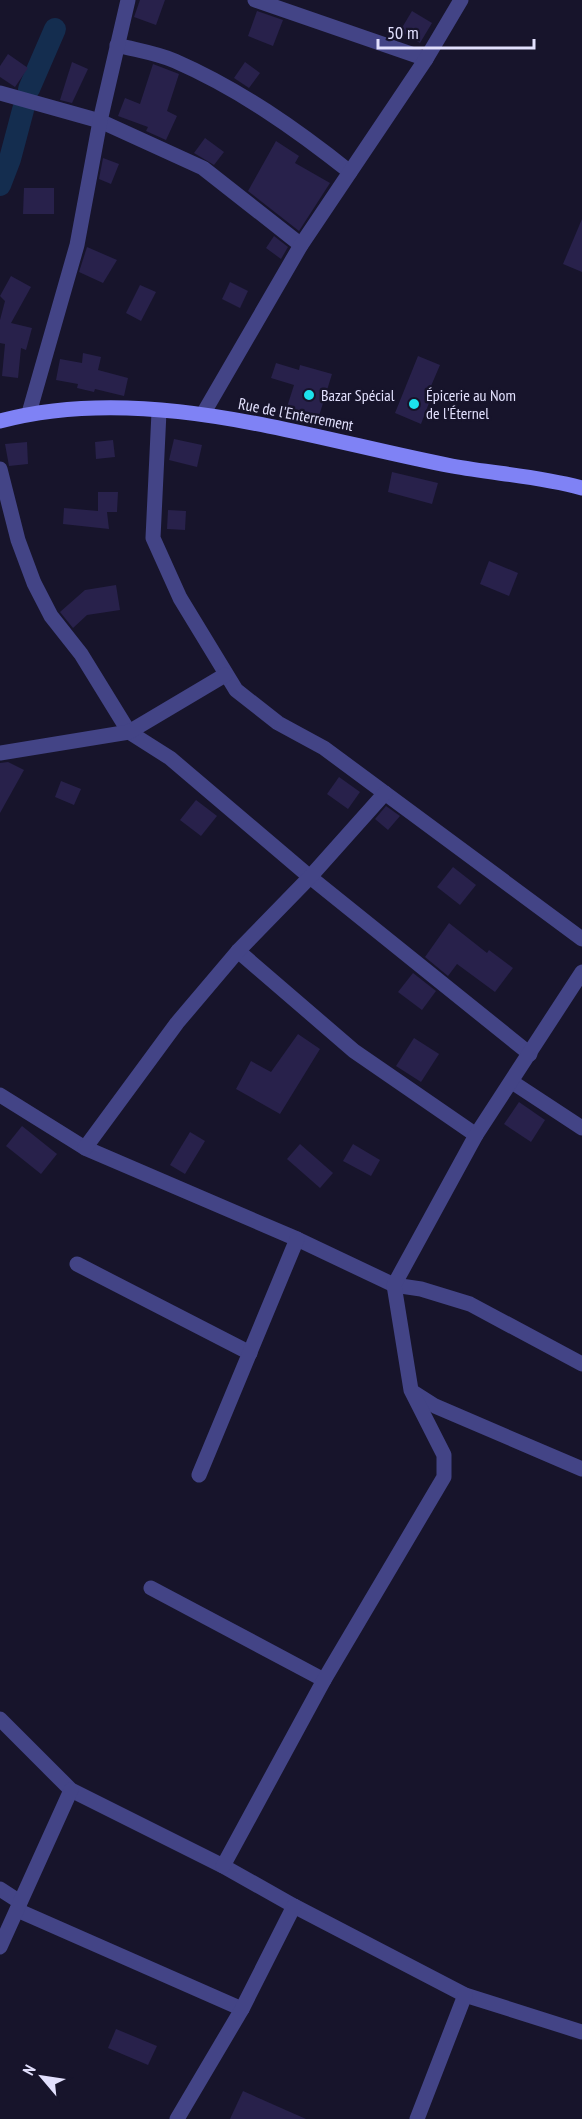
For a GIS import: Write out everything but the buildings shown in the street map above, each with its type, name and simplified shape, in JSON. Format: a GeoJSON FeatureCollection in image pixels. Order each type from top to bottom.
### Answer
{"type":"FeatureCollection","features":[{"type":"Feature","properties":{"kind":"street"},"geometry":{"type":"LineString","coordinates":[[29,413],[77,245],[100,121],[128,0]]}},
{"type":"Feature","properties":{"kind":"street"},"geometry":{"type":"LineString","coordinates":[[255,0],[426,59]]}},
{"type":"Feature","properties":{"kind":"street"},"geometry":{"type":"LineString","coordinates":[[202,414],[301,245],[426,59],[460,0]]}},
{"type":"Feature","properties":{"kind":"street"},"geometry":{"type":"LineString","coordinates":[[117,45],[173,60],[233,92],[291,125],[350,172]]}},
{"type":"Feature","properties":{"kind":"street"},"geometry":{"type":"LineString","coordinates":[[0,93],[100,121],[203,168],[301,245]]}},
{"type":"Feature","properties":{"kind":"street","name":"Rue de l'Enterrement"},"geometry":{"type":"LineString","coordinates":[[0,421],[29,413],[113,409],[202,414],[300,432],[453,466],[552,480],[582,488]]}},
{"type":"Feature","properties":{"kind":"street"},"geometry":{"type":"LineString","coordinates":[[159,412],[153,538],[180,598],[225,675],[237,690],[278,723],[324,748],[582,939]]}},
{"type":"Feature","properties":{"kind":"street"},"geometry":{"type":"LineString","coordinates":[[0,469],[18,540],[34,583],[51,616],[81,654],[129,732],[170,758],[310,877],[530,1054]]}},
{"type":"Feature","properties":{"kind":"street"},"geometry":{"type":"LineString","coordinates":[[0,753],[129,732],[225,675]]}},
{"type":"Feature","properties":{"kind":"street"},"geometry":{"type":"LineString","coordinates":[[85,1148],[177,1023],[238,951],[310,877],[385,793]]}},
{"type":"Feature","properties":{"kind":"street"},"geometry":{"type":"LineString","coordinates":[[238,951],[354,1051],[476,1135]]}},
{"type":"Feature","properties":{"kind":"street"},"geometry":{"type":"LineString","coordinates":[[223,1866],[324,1680],[444,1477],[444,1455],[411,1390],[394,1284],[476,1135],[582,972]]}},
{"type":"Feature","properties":{"kind":"street"},"geometry":{"type":"LineString","coordinates":[[512,1082],[582,1128]]}},
{"type":"Feature","properties":{"kind":"street"},"geometry":{"type":"LineString","coordinates":[[0,1095],[85,1148],[297,1239],[394,1284],[421,1289],[470,1304],[582,1364]]}},
{"type":"Feature","properties":{"kind":"street"},"geometry":{"type":"LineString","coordinates":[[200,1475],[297,1239]]}},
{"type":"Feature","properties":{"kind":"street"},"geometry":{"type":"LineString","coordinates":[[77,1264],[250,1353]]}},
{"type":"Feature","properties":{"kind":"street"},"geometry":{"type":"LineString","coordinates":[[411,1390],[435,1406],[582,1469]]}},
{"type":"Feature","properties":{"kind":"street"},"geometry":{"type":"LineString","coordinates":[[151,1588],[324,1680]]}},
{"type":"Feature","properties":{"kind":"street"},"geometry":{"type":"LineString","coordinates":[[0,1719],[71,1790],[223,1866],[294,1906],[465,1995],[582,2032]]}},
{"type":"Feature","properties":{"kind":"street"},"geometry":{"type":"LineString","coordinates":[[0,1947],[71,1790]]}},
{"type":"Feature","properties":{"kind":"street"},"geometry":{"type":"LineString","coordinates":[[0,1889],[19,1906],[242,2009]]}},
{"type":"Feature","properties":{"kind":"street"},"geometry":{"type":"LineString","coordinates":[[177,2119],[242,2009],[294,1906]]}},
{"type":"Feature","properties":{"kind":"street"},"geometry":{"type":"LineString","coordinates":[[417,2119],[465,1995]]}},
{"type":"Feature","properties":{"kind":"waterway"},"geometry":{"type":"LineString","coordinates":[[29,89],[55,29]]}},
{"type":"Feature","properties":{"kind":"waterway"},"geometry":{"type":"LineString","coordinates":[[0,185],[10,159],[23,110]]}},
{"type":"Feature","properties":{"kind":"place","name":"Bazar Spécial"},"geometry":{"type":"Point","coordinates":[309,395]}},
{"type":"Feature","properties":{"kind":"place","name":"Épicerie au Nom de l'Éternel"},"geometry":{"type":"Point","coordinates":[414,404]}}]}
